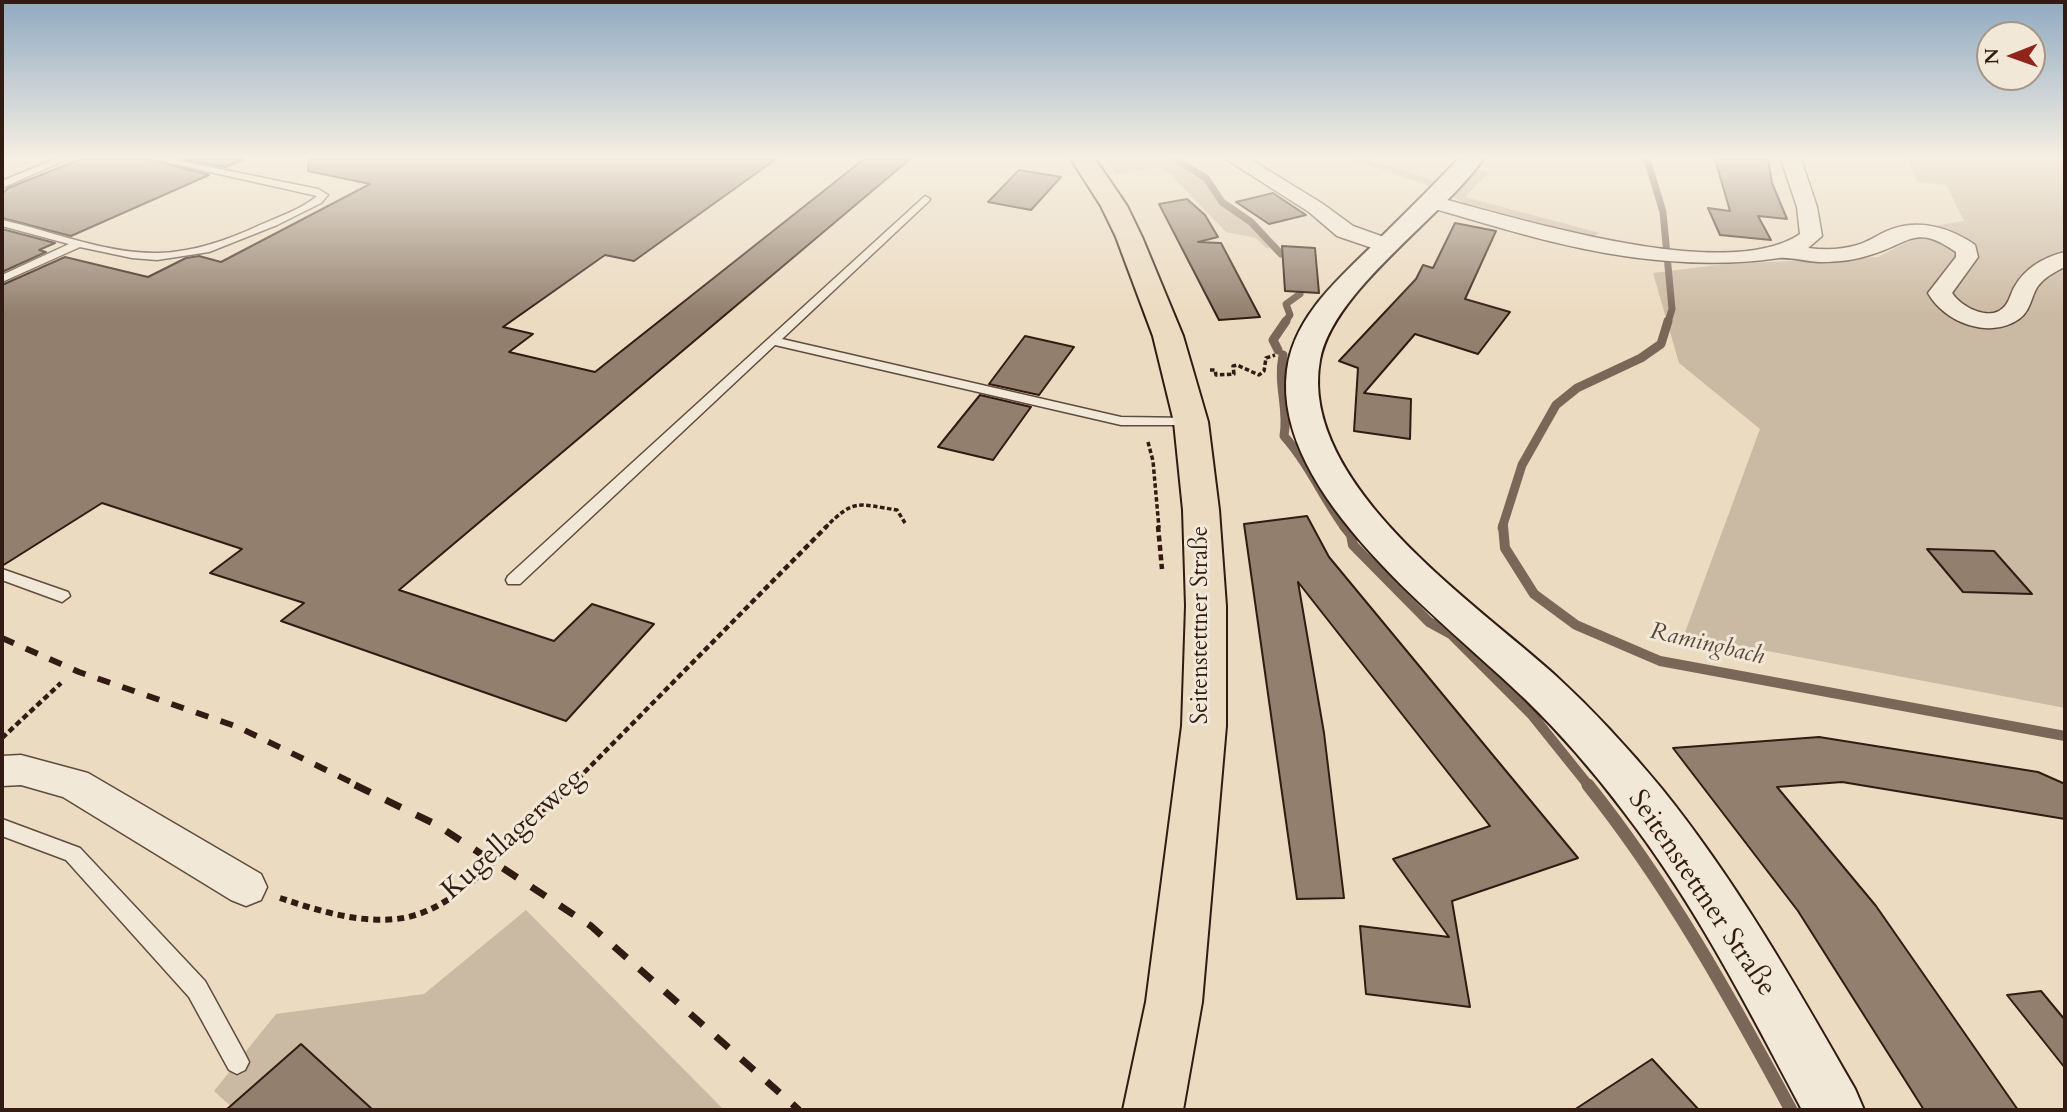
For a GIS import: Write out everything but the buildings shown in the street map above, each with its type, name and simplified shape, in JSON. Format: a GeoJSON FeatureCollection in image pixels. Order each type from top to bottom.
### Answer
{"type":"FeatureCollection","features":[{"type":"Feature","properties":{"kind":"main road","name":"Seitenstettner Straße"},"geometry":{"type":"LineString","coordinates":[[1116,211],[1143,268],[1168,336],[1191,422],[1201,510],[1206,606],[1204,726],[1174,1002],[1153,1110]]}},
{"type":"Feature","properties":{"kind":"main road","name":"Seitenstettner Straße"},"geometry":{"type":"LineString","coordinates":[[1423,211],[1334,303],[1317,325],[1305,357],[1301,396],[1304,418],[1325,470],[1356,512],[1392,551],[1541,687],[1645,803],[1763,981],[1834,1110]]}},
{"type":"Feature","properties":{"kind":"street"},"geometry":{"type":"LineString","coordinates":[[1320,211],[1345,231],[1388,246]]}},
{"type":"Feature","properties":{"kind":"street"},"geometry":{"type":"LineString","coordinates":[[1466,211],[1572,239],[1637,251],[1719,257],[1785,252],[1812,256],[1862,251],[1903,232],[1932,233],[1959,243],[1967,250],[1967,257],[1940,293],[1943,302],[1958,312],[1987,319],[2002,318],[2013,313],[2027,285],[2047,266],[2065,259]]}},
{"type":"Feature","properties":{"kind":"street"},"geometry":{"type":"LineString","coordinates":[[1785,252],[1804,244],[1811,236],[1808,211]]}},
{"type":"Feature","properties":{"kind":"street"},"geometry":{"type":"LineString","coordinates":[[2,771],[21,770],[74,784],[246,887]]}},
{"type":"Feature","properties":{"kind":"lane"},"geometry":{"type":"LineString","coordinates":[[2,223],[133,255],[155,256],[204,249],[250,235],[298,211]]}},
{"type":"Feature","properties":{"kind":"lane"},"geometry":{"type":"LineString","coordinates":[[514,580],[912,211]]}},
{"type":"Feature","properties":{"kind":"lane"},"geometry":{"type":"LineString","coordinates":[[2,279],[79,243]]}},
{"type":"Feature","properties":{"kind":"lane"},"geometry":{"type":"LineString","coordinates":[[772,340],[1121,421],[1191,422]]}},
{"type":"Feature","properties":{"kind":"lane"},"geometry":{"type":"LineString","coordinates":[[2,574],[62,596]]}},
{"type":"Feature","properties":{"kind":"lane"},"geometry":{"type":"LineString","coordinates":[[2,827],[73,854],[197,989],[237,1062]]}},
{"type":"Feature","properties":{"kind":"path"},"geometry":{"type":"LineString","coordinates":[[1216,375],[1234,374],[1233,366],[1237,365],[1259,375],[1264,371],[1266,358],[1283,352]]}},
{"type":"Feature","properties":{"kind":"path"},"geometry":{"type":"LineString","coordinates":[[1142,421],[1153,461],[1163,569]]}},
{"type":"Feature","properties":{"kind":"path","name":"Kugellagerweg"},"geometry":{"type":"LineString","coordinates":[[246,887],[307,908],[378,920],[415,915],[455,895],[575,783],[844,508],[856,503],[897,510],[905,523]]}},
{"type":"Feature","properties":{"kind":"path"},"geometry":{"type":"LineString","coordinates":[[2,738],[61,683]]}},
{"type":"Feature","properties":{"kind":"shaded area"},"geometry":{"type":"Polygon","coordinates":[[[1206,211],[1236,211],[1279,246],[1266,248],[1256,238],[1226,232],[1206,211]]]}},
{"type":"Feature","properties":{"kind":"shaded area"},"geometry":{"type":"Polygon","coordinates":[[[1494,211],[1517,211],[1600,233],[1591,237],[1494,211]]]}},
{"type":"Feature","properties":{"kind":"shaded area"},"geometry":{"type":"Polygon","coordinates":[[[1959,211],[2065,211],[2065,708],[1684,635],[1760,429],[1679,363],[1653,273],[1725,264],[1878,257],[1939,225],[1964,221],[1959,211]]]}},
{"type":"Feature","properties":{"kind":"shaded area"},"geometry":{"type":"Polygon","coordinates":[[[526,910],[724,1110],[235,1110],[214,1091],[276,1014],[424,994],[526,910]]]}},
{"type":"Feature","properties":{"kind":"waterway"},"geometry":{"type":"LineString","coordinates":[[1235,211],[1251,222],[1281,254]]}},
{"type":"Feature","properties":{"kind":"waterway","name":"Ramingbach"},"geometry":{"type":"LineString","coordinates":[[1663,211],[1672,309],[1668,322]]}},
{"type":"Feature","properties":{"kind":"waterway"},"geometry":{"type":"LineString","coordinates":[[1285,322],[1290,315],[1286,304],[1300,294]]}},
{"type":"Feature","properties":{"kind":"waterway"},"geometry":{"type":"LineString","coordinates":[[1278,350],[1273,340],[1286,321]]}},
{"type":"Feature","properties":{"kind":"waterway","name":"Ramingbach"},"geometry":{"type":"LineString","coordinates":[[1502,528],[1522,465],[1556,405],[1577,388],[1641,358],[1661,344],[1668,321]]}},
{"type":"Feature","properties":{"kind":"waterway"},"geometry":{"type":"LineString","coordinates":[[1283,355],[1281,377],[1284,436],[1345,528]]}},
{"type":"Feature","properties":{"kind":"waterway"},"geometry":{"type":"LineString","coordinates":[[1344,526],[1351,535],[1353,545],[1429,622],[1451,634],[1532,715],[1589,786]]}},
{"type":"Feature","properties":{"kind":"waterway","name":"Ramingbach"},"geometry":{"type":"LineString","coordinates":[[1503,526],[1505,548],[1534,594],[1576,625],[1660,661],[2065,736]]}},
{"type":"Feature","properties":{"kind":"waterway"},"geometry":{"type":"LineString","coordinates":[[1588,785],[1645,862],[1697,943],[1791,1110]]}},
{"type":"Feature","properties":{"kind":"railway"},"geometry":{"type":"LineString","coordinates":[[2,638],[79,672],[238,727],[359,786]]}},
{"type":"Feature","properties":{"kind":"railway"},"geometry":{"type":"LineString","coordinates":[[355,785],[437,825],[591,926],[799,1110]]}}]}
